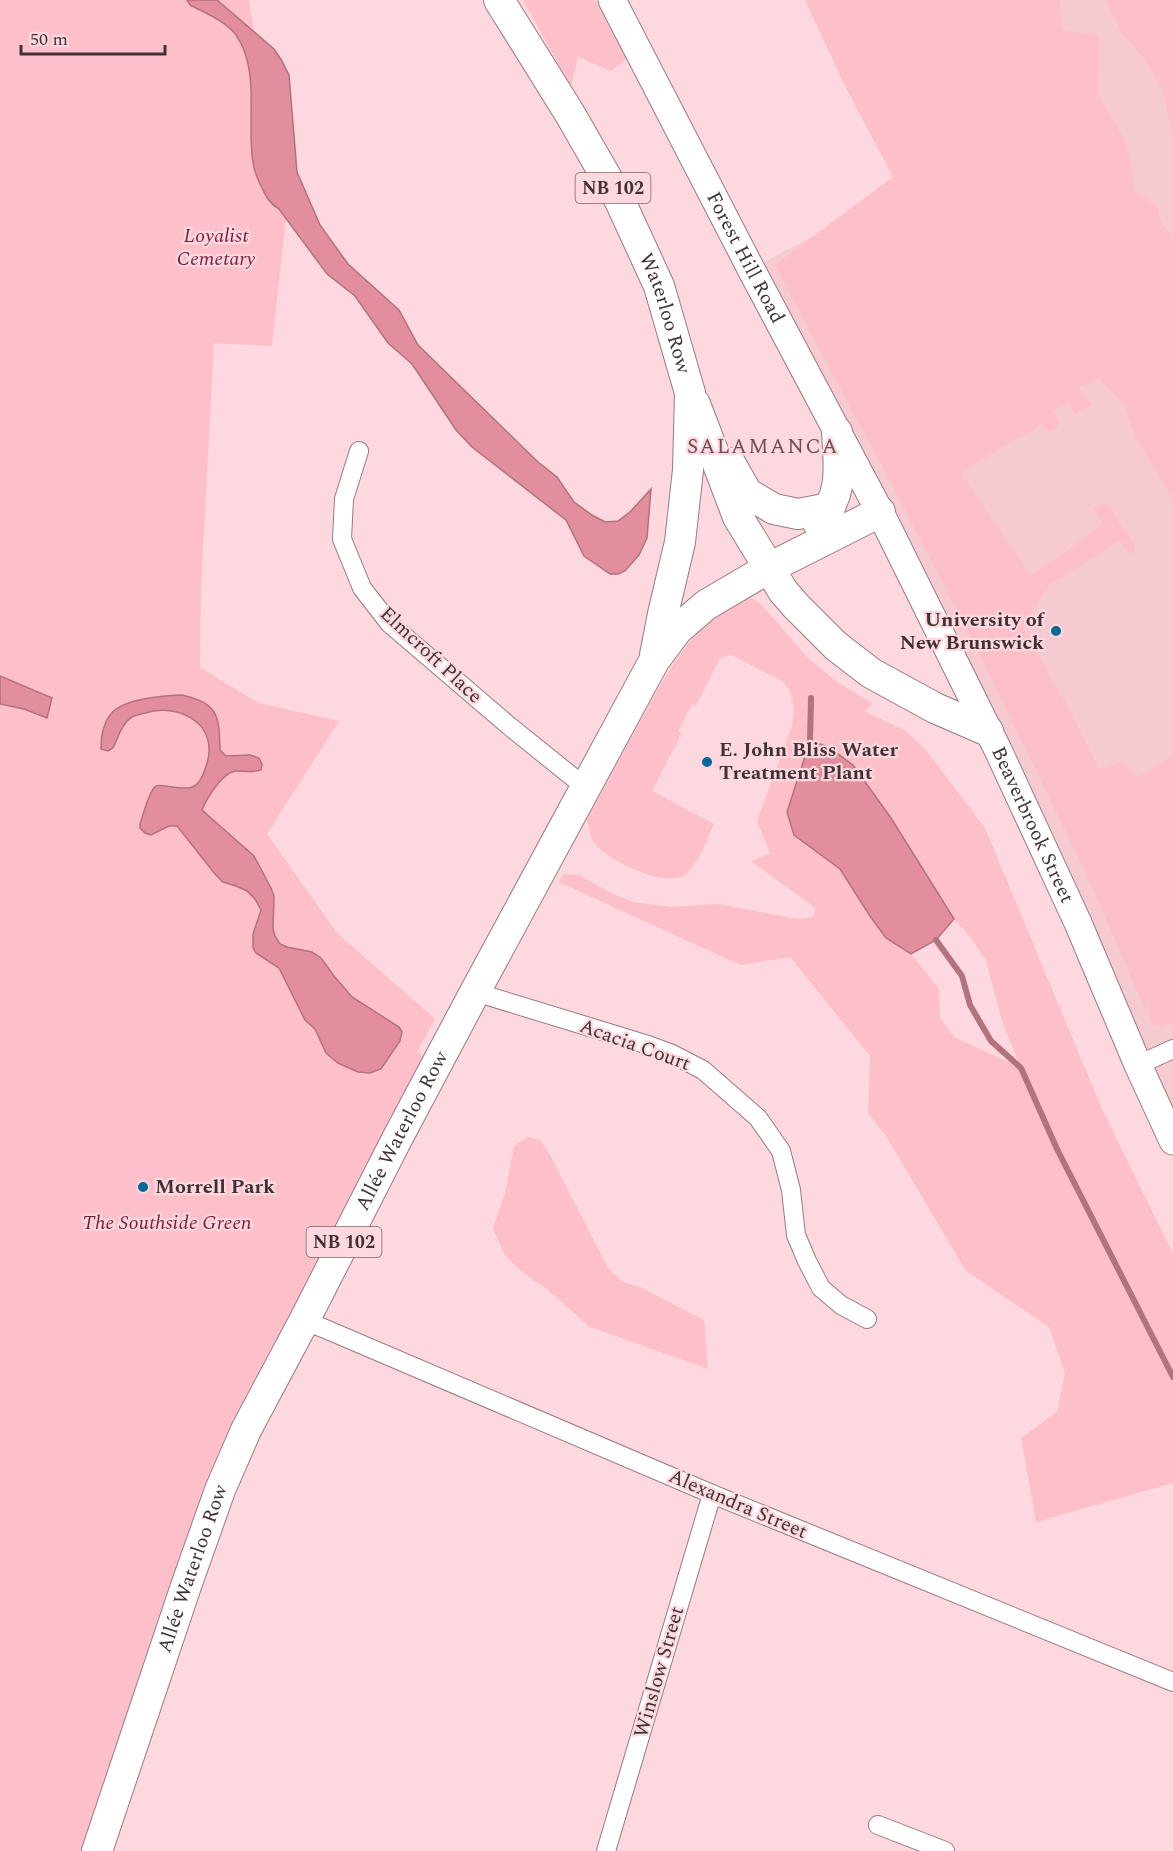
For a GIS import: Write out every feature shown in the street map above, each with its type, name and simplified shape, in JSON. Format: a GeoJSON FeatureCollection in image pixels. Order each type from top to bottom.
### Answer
{"type":"FeatureCollection","features":[{"type":"Feature","properties":{"kind":"main road","name":"Waterloo Row"},"geometry":{"type":"LineString","coordinates":[[499,0],[570,114],[620,201],[659,286],[690,393],[688,470],[680,542],[654,661]]}},
{"type":"Feature","properties":{"kind":"main road"},"geometry":{"type":"LineString","coordinates":[[690,393],[747,493],[760,502],[786,512],[810,513],[830,508]]}},
{"type":"Feature","properties":{"kind":"main road"},"geometry":{"type":"LineString","coordinates":[[690,393],[738,517],[783,591],[836,646],[871,673],[935,708],[988,731]]}},
{"type":"Feature","properties":{"kind":"main road"},"geometry":{"type":"LineString","coordinates":[[769,568],[809,533],[830,508],[838,481],[837,432]]}},
{"type":"Feature","properties":{"kind":"main road"},"geometry":{"type":"LineString","coordinates":[[654,661],[677,630],[706,605],[769,568],[880,512]]}},
{"type":"Feature","properties":{"kind":"main road","name":"Allée Waterloo Row"},"geometry":{"type":"LineString","coordinates":[[98,1851],[220,1490],[246,1430],[398,1137],[654,661]]}},
{"type":"Feature","properties":{"kind":"street","name":"Forest Hill Road"},"geometry":{"type":"LineString","coordinates":[[612,0],[880,512]]}},
{"type":"Feature","properties":{"kind":"street","name":"Elmcroft Place"},"geometry":{"type":"LineString","coordinates":[[359,451],[344,499],[342,539],[362,588],[390,624],[508,725],[585,787]]}},
{"type":"Feature","properties":{"kind":"street","name":"Beaverbrook Street"},"geometry":{"type":"LineString","coordinates":[[880,512],[1022,801],[1074,913],[1138,1065],[1173,1141]]}},
{"type":"Feature","properties":{"kind":"street","name":"Acacia Court"},"geometry":{"type":"LineString","coordinates":[[475,992],[638,1042],[672,1054],[703,1070],[758,1118],[781,1151],[790,1190],[796,1235],[821,1288],[841,1305],[867,1319]]}},
{"type":"Feature","properties":{"kind":"street"},"geometry":{"type":"LineString","coordinates":[[1138,1065],[1173,1049]]}},
{"type":"Feature","properties":{"kind":"street","name":"Alexandra Street"},"geometry":{"type":"LineString","coordinates":[[304,1321],[712,1494],[1173,1682]]}},
{"type":"Feature","properties":{"kind":"street","name":"Winslow Street"},"geometry":{"type":"LineString","coordinates":[[606,1851],[712,1494]]}},
{"type":"Feature","properties":{"kind":"street"},"geometry":{"type":"LineString","coordinates":[[878,1825],[945,1851]]}},
{"type":"Feature","properties":{"kind":"shaded area"},"geometry":{"type":"Polygon","coordinates":[[[187,0],[217,0],[274,49],[289,75],[297,172],[320,225],[348,264],[399,310],[418,345],[538,462],[557,477],[574,502],[592,515],[605,522],[618,521],[631,511],[651,489],[647,538],[639,555],[625,571],[610,574],[584,556],[566,520],[472,447],[456,430],[412,364],[388,343],[355,296],[327,274],[279,209],[269,200],[254,166],[251,147],[251,81],[244,49],[232,30],[190,5],[187,0]]]}},
{"type":"Feature","properties":{"kind":"shaded area","name":"University of New Brunswick"},"geometry":{"type":"Polygon","coordinates":[[[844,0],[1173,0],[1173,1141],[751,269],[913,183],[844,0]]]}},
{"type":"Feature","properties":{"kind":"shaded area"},"geometry":{"type":"Polygon","coordinates":[[[0,676],[52,698],[47,718],[24,709],[0,704],[0,676]]]}},
{"type":"Feature","properties":{"kind":"shaded area"},"geometry":{"type":"Polygon","coordinates":[[[182,695],[203,702],[210,707],[219,728],[220,750],[226,756],[250,755],[259,758],[262,764],[261,770],[237,771],[226,775],[212,792],[202,810],[254,856],[274,896],[273,929],[280,944],[312,952],[321,958],[352,997],[399,1027],[402,1032],[400,1041],[381,1069],[370,1073],[358,1072],[338,1063],[326,1053],[315,1029],[305,1020],[279,968],[256,953],[253,948],[253,934],[261,910],[247,891],[223,882],[177,826],[169,826],[151,835],[140,828],[153,788],[166,786],[190,788],[199,782],[208,758],[208,740],[197,722],[178,712],[167,710],[132,717],[123,727],[113,748],[108,751],[101,749],[104,727],[116,709],[130,702],[182,695]]]}},
{"type":"Feature","properties":{"kind":"shaded area"},"geometry":{"type":"Polygon","coordinates":[[[810,741],[827,746],[853,765],[891,818],[954,919],[936,940],[911,954],[886,938],[840,869],[794,835],[787,812],[810,741]]]}},
{"type":"Feature","properties":{"kind":"green space"},"geometry":{"type":"Polygon","coordinates":[[[0,0],[249,0],[275,154],[290,181],[272,346],[214,343],[201,589],[200,667],[258,703],[339,721],[267,834],[337,933],[435,1019],[417,1052],[436,1065],[246,1430],[97,1851],[0,1851],[0,0]]]}},
{"type":"Feature","properties":{"kind":"green space"},"geometry":{"type":"Polygon","coordinates":[[[523,0],[595,0],[627,59],[611,71],[578,57],[571,87],[523,0]]]}},
{"type":"Feature","properties":{"kind":"green space","name":"University of New Brunswick"},"geometry":{"type":"Polygon","coordinates":[[[805,0],[1059,0],[1062,30],[1099,35],[1098,95],[1126,142],[1136,192],[1157,206],[1161,222],[1173,238],[1173,499],[1135,436],[1124,404],[1099,379],[1079,388],[1092,405],[1075,414],[1067,403],[1053,411],[1059,421],[1056,429],[1049,433],[1041,423],[1029,433],[961,473],[1031,575],[1103,523],[1093,508],[1100,504],[1107,504],[1135,546],[1134,551],[1130,554],[1120,541],[1048,586],[1023,627],[1076,722],[1099,769],[1122,761],[1137,777],[1173,756],[1173,1022],[1171,1023],[1161,1026],[1153,1025],[1148,1003],[1144,1007],[1086,873],[974,644],[775,265],[893,177],[846,88],[805,0]]]}},
{"type":"Feature","properties":{"kind":"green space"},"geometry":{"type":"Polygon","coordinates":[[[1106,0],[1173,0],[1173,130],[1170,127],[1163,90],[1147,62],[1122,33],[1106,0]]]}},
{"type":"Feature","properties":{"kind":"green space"},"geometry":{"type":"Polygon","coordinates":[[[752,598],[761,604],[809,659],[836,681],[873,704],[864,711],[906,731],[926,750],[985,828],[1102,1109],[1173,1254],[1173,1483],[1036,1522],[1021,1438],[1057,1412],[1065,1373],[1049,1327],[966,1271],[886,1136],[868,1113],[870,1056],[790,957],[740,965],[559,882],[564,874],[579,875],[633,902],[670,907],[718,904],[797,919],[812,917],[815,913],[814,907],[751,861],[770,854],[757,821],[792,726],[794,709],[790,691],[782,681],[732,655],[719,660],[696,706],[692,704],[678,731],[682,733],[652,791],[714,824],[692,868],[678,877],[667,878],[640,872],[603,852],[594,842],[590,832],[587,819],[668,673],[697,633],[714,617],[732,605],[752,598]],[[891,818],[840,869],[886,938],[911,954],[939,989],[940,1017],[954,1037],[1021,1068],[1002,1021],[986,961],[971,938],[954,919],[891,818]]]}},
{"type":"Feature","properties":{"kind":"green space"},"geometry":{"type":"Polygon","coordinates":[[[528,1137],[541,1141],[550,1155],[608,1268],[623,1282],[640,1287],[704,1320],[708,1369],[590,1327],[548,1290],[521,1271],[504,1254],[493,1228],[505,1193],[514,1146],[528,1137]]]}},
{"type":"Feature","properties":{"kind":"waterway"},"geometry":{"type":"LineString","coordinates":[[810,741],[811,698]]}},
{"type":"Feature","properties":{"kind":"waterway"},"geometry":{"type":"LineString","coordinates":[[936,940],[962,976],[970,1005],[991,1041],[1021,1068],[1057,1149],[1173,1377]]}},
{"type":"Feature","properties":{"kind":"place","name":"University of New Brunswick"},"geometry":{"type":"Point","coordinates":[1056,631]}},
{"type":"Feature","properties":{"kind":"place","name":"E. John Bliss Water Treatment Plant"},"geometry":{"type":"Point","coordinates":[707,762]}},
{"type":"Feature","properties":{"kind":"place","name":"Morrell Park"},"geometry":{"type":"Point","coordinates":[143,1187]}},
{"type":"Feature","properties":{"kind":"district","name":"SALAMANCA"},"geometry":{"type":"Point","coordinates":[763,447]}},
{"type":"Feature","properties":{"kind":"park label","name":"Loyalist Cemetary"},"geometry":{"type":"Point","coordinates":[216,248]}},
{"type":"Feature","properties":{"kind":"park label","name":"The Southside Green"},"geometry":{"type":"Point","coordinates":[167,1223]}}]}
